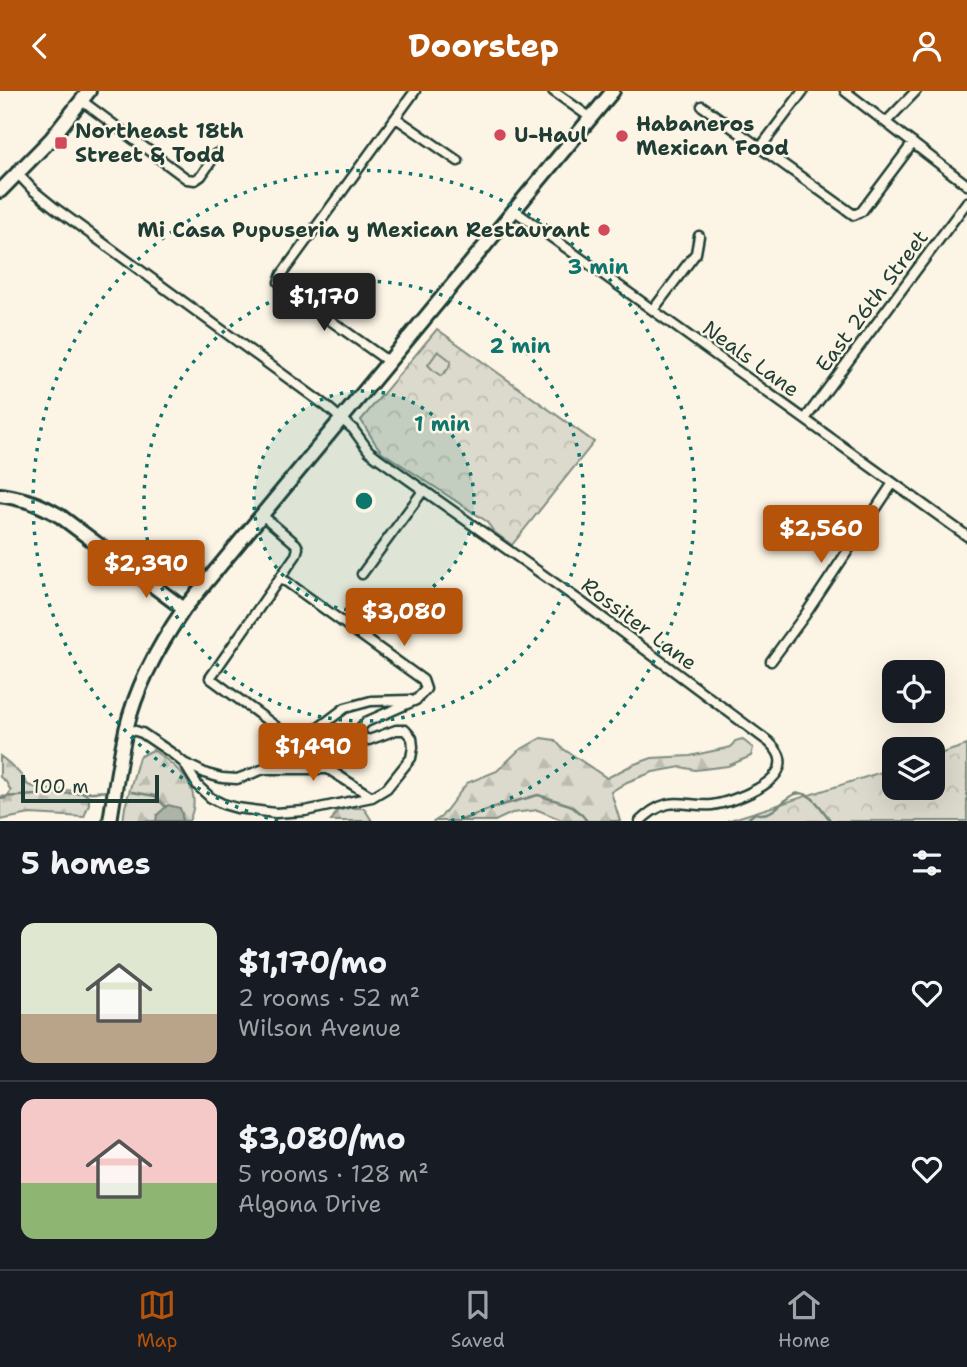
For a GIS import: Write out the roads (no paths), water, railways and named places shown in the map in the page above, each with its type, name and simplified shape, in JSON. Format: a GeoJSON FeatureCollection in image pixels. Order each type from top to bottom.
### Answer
{"type":"FeatureCollection","features":[{"type":"Feature","properties":{"kind":"main road"},"geometry":{"type":"LineString","coordinates":[[110,821],[126,728],[153,660],[184,609],[613,91]]}},
{"type":"Feature","properties":{"kind":"main road"},"geometry":{"type":"LineString","coordinates":[[0,191],[51,139],[86,96]]}},
{"type":"Feature","properties":{"kind":"main road"},"geometry":{"type":"LineString","coordinates":[[0,495],[23,498],[60,516],[184,609]]}},
{"type":"Feature","properties":{"kind":"street"},"geometry":{"type":"LineString","coordinates":[[389,362],[279,282],[282,274],[415,91]]}},
{"type":"Feature","properties":{"kind":"street"},"geometry":{"type":"LineString","coordinates":[[553,91],[591,118]]}},
{"type":"Feature","properties":{"kind":"street"},"geometry":{"type":"LineString","coordinates":[[760,148],[803,91]]}},
{"type":"Feature","properties":{"kind":"street"},"geometry":{"type":"LineString","coordinates":[[845,91],[967,185]]}},
{"type":"Feature","properties":{"kind":"street"},"geometry":{"type":"LineString","coordinates":[[886,122],[916,91]]}},
{"type":"Feature","properties":{"kind":"street"},"geometry":{"type":"LineString","coordinates":[[86,96],[187,179],[195,180],[201,176],[216,154]]}},
{"type":"Feature","properties":{"kind":"street"},"geometry":{"type":"LineString","coordinates":[[702,106],[854,215],[862,211],[913,143]]}},
{"type":"Feature","properties":{"kind":"street"},"geometry":{"type":"LineString","coordinates":[[396,118],[458,161]]}},
{"type":"Feature","properties":{"kind":"street","name":"Rossiter Lane"},"geometry":{"type":"LineString","coordinates":[[17,173],[55,208],[342,419],[369,451],[580,601],[779,752],[781,763],[778,772],[759,788],[732,800],[709,805],[668,804],[652,811],[640,821]]}},
{"type":"Feature","properties":{"kind":"street","name":"East 26th Street"},"geometry":{"type":"LineString","coordinates":[[805,419],[967,202]]}},
{"type":"Feature","properties":{"kind":"street","name":"Neals Lane"},"geometry":{"type":"LineString","coordinates":[[515,211],[967,536]]}},
{"type":"Feature","properties":{"kind":"street"},"geometry":{"type":"LineString","coordinates":[[653,310],[696,253],[699,236]]}},
{"type":"Feature","properties":{"kind":"street"},"geometry":{"type":"LineString","coordinates":[[771,661],[893,483]]}},
{"type":"Feature","properties":{"kind":"street"},"geometry":{"type":"LineString","coordinates":[[362,574],[424,491]]}},
{"type":"Feature","properties":{"kind":"street"},"geometry":{"type":"LineString","coordinates":[[262,515],[296,544],[296,555],[210,678],[298,743]]}},
{"type":"Feature","properties":{"kind":"street"},"geometry":{"type":"LineString","coordinates":[[184,763],[198,786],[211,798],[237,808],[275,813],[305,811],[372,797],[387,788],[411,758],[413,747],[405,730],[396,730],[369,740],[362,737],[360,728],[366,722],[416,700],[426,689],[423,680],[280,579]]}},
{"type":"Feature","properties":{"kind":"street"},"geometry":{"type":"LineString","coordinates":[[126,728],[142,733],[184,763],[207,774],[237,779],[264,769],[345,708],[371,701],[416,700]]}},
{"type":"Feature","properties":{"kind":"street"},"geometry":{"type":"LineString","coordinates":[[264,769],[328,768],[372,797]]}},
{"type":"Feature","properties":{"kind":"waterway"},"geometry":{"type":"LineString","coordinates":[[0,797],[112,791]]}},
{"type":"Feature","properties":{"kind":"waterway"},"geometry":{"type":"LineString","coordinates":[[132,792],[155,796],[165,806]]}},
{"type":"Feature","properties":{"kind":"waterway"},"geometry":{"type":"LineString","coordinates":[[749,821],[755,813],[772,811],[797,793],[813,799],[831,821]]}},
{"type":"Feature","properties":{"kind":"waterway"},"geometry":{"type":"LineString","coordinates":[[459,821],[538,795],[570,805],[587,821]]}},
{"type":"Feature","properties":{"kind":"place","name":"U-Haul"},"geometry":{"type":"Point","coordinates":[500,135]}},
{"type":"Feature","properties":{"kind":"place","name":"Habaneros Mexican Food"},"geometry":{"type":"Point","coordinates":[622,136]}},
{"type":"Feature","properties":{"kind":"place","name":"Northeast 18th Street & Todd"},"geometry":{"type":"Point","coordinates":[61,143]}},
{"type":"Feature","properties":{"kind":"place","name":"Mi Casa Pupuseria y Mexican Restaurant"},"geometry":{"type":"Point","coordinates":[604,230]}}]}
